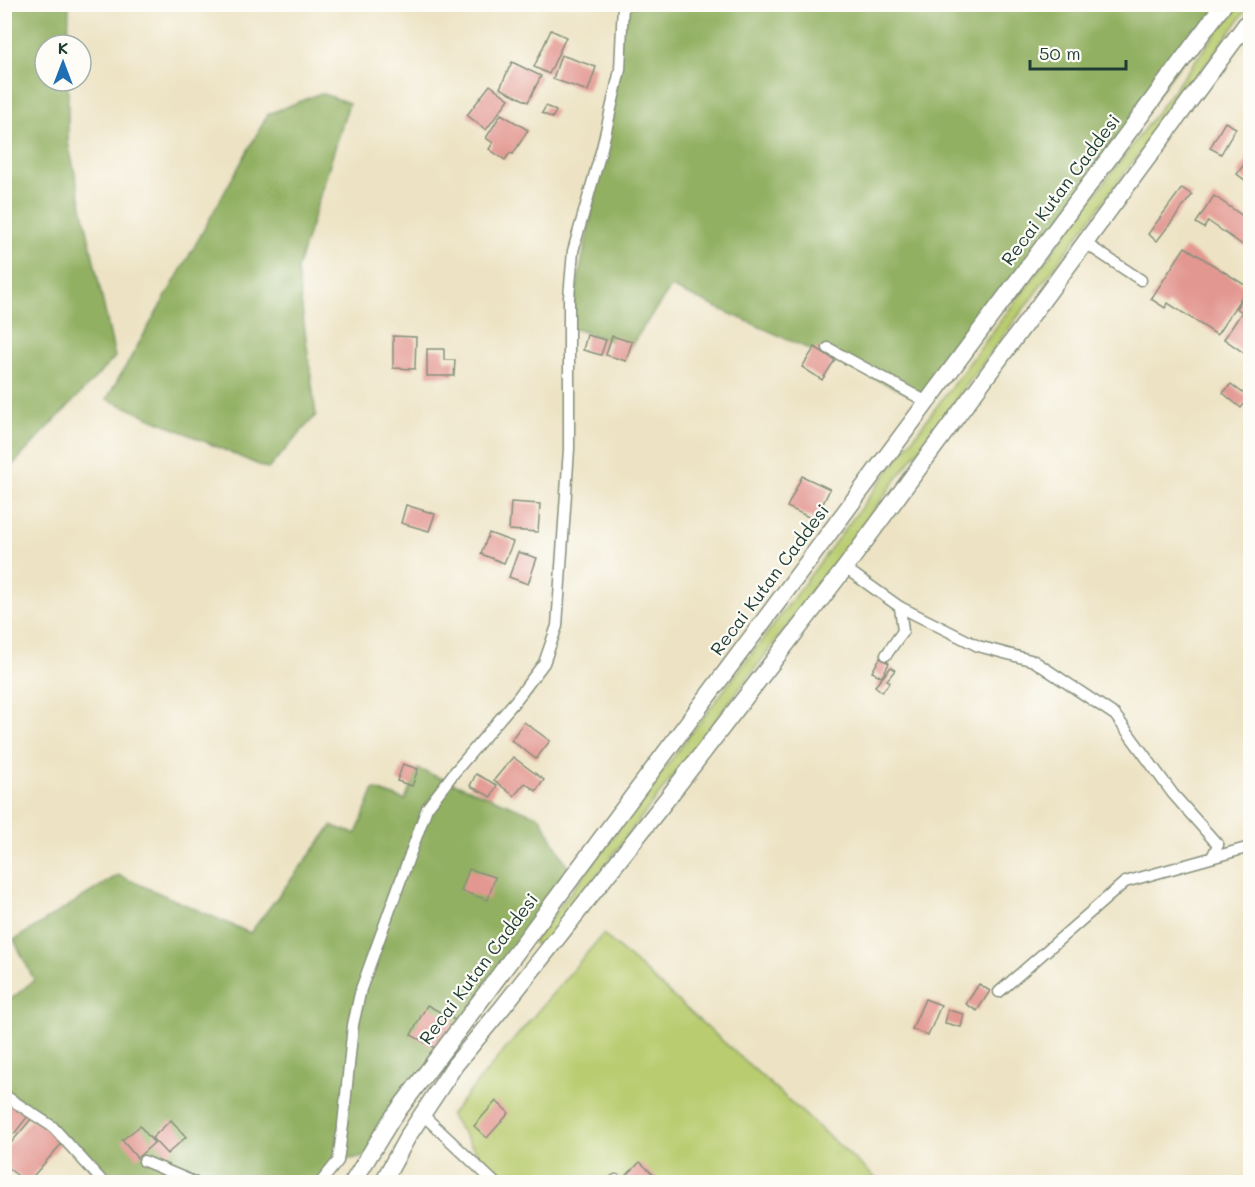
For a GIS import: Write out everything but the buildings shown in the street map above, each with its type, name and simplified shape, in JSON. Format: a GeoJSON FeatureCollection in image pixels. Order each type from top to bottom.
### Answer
{"type":"FeatureCollection","features":[{"type":"Feature","properties":{"kind":"main road","name":"Recai Kutan Caddesi"},"geometry":{"type":"LineString","coordinates":[[353,1182],[391,1120],[414,1088],[1224,4]]}},
{"type":"Feature","properties":{"kind":"main road"},"geometry":{"type":"LineString","coordinates":[[382,1182],[422,1114],[455,1065],[670,795],[845,568],[1251,19]]}},
{"type":"Feature","properties":{"kind":"street"},"geometry":{"type":"LineString","coordinates":[[321,1182],[338,1161],[345,1114],[353,1025],[361,989],[427,808],[544,663],[557,626],[569,449],[569,297],[573,251],[603,148],[620,70],[623,4]]}},
{"type":"Feature","properties":{"kind":"street"},"geometry":{"type":"LineString","coordinates":[[1085,243],[1141,280]]}},
{"type":"Feature","properties":{"kind":"street"},"geometry":{"type":"LineString","coordinates":[[828,348],[927,402]]}},
{"type":"Feature","properties":{"kind":"street"},"geometry":{"type":"LineString","coordinates":[[845,568],[900,607],[978,646],[1034,661],[1115,715],[1173,794],[1218,845],[1212,856]]}},
{"type":"Feature","properties":{"kind":"street"},"geometry":{"type":"LineString","coordinates":[[886,654],[903,631],[900,607]]}},
{"type":"Feature","properties":{"kind":"street"},"geometry":{"type":"LineString","coordinates":[[999,992],[1125,882],[1251,847]]}},
{"type":"Feature","properties":{"kind":"street"},"geometry":{"type":"LineString","coordinates":[[4,1095],[53,1127],[103,1182]]}},
{"type":"Feature","properties":{"kind":"street"},"geometry":{"type":"LineString","coordinates":[[422,1114],[494,1182]]}},
{"type":"Feature","properties":{"kind":"street"},"geometry":{"type":"LineString","coordinates":[[144,1161],[194,1182]]}},
{"type":"Feature","properties":{"kind":"green space"},"geometry":{"type":"Polygon","coordinates":[[[5,4],[69,5],[68,33],[33,33],[33,93],[68,93],[68,142],[115,357],[5,473],[5,4]]]}},
{"type":"Feature","properties":{"kind":"green space"},"geometry":{"type":"Polygon","coordinates":[[[624,5],[1225,5],[927,402],[671,287],[630,347],[569,327],[612,108],[624,5]]]}},
{"type":"Feature","properties":{"kind":"green space"},"geometry":{"type":"Polygon","coordinates":[[[1237,5],[1250,5],[770,649],[541,949],[533,942],[1237,5]]]}},
{"type":"Feature","properties":{"kind":"green space"},"geometry":{"type":"Polygon","coordinates":[[[321,93],[349,103],[297,270],[316,415],[268,469],[107,399],[268,114],[321,93]]]}},
{"type":"Feature","properties":{"kind":"green space"},"geometry":{"type":"Polygon","coordinates":[[[418,769],[540,817],[573,876],[368,1156],[338,1161],[321,1182],[103,1182],[53,1127],[5,1095],[5,1004],[34,980],[14,940],[118,875],[250,933],[332,826],[356,834],[374,789],[405,800],[418,769]]]}},
{"type":"Feature","properties":{"kind":"green space"},"geometry":{"type":"Polygon","coordinates":[[[603,934],[880,1182],[639,1182],[564,1177],[548,1182],[498,1182],[450,1115],[603,934]]]}}]}
